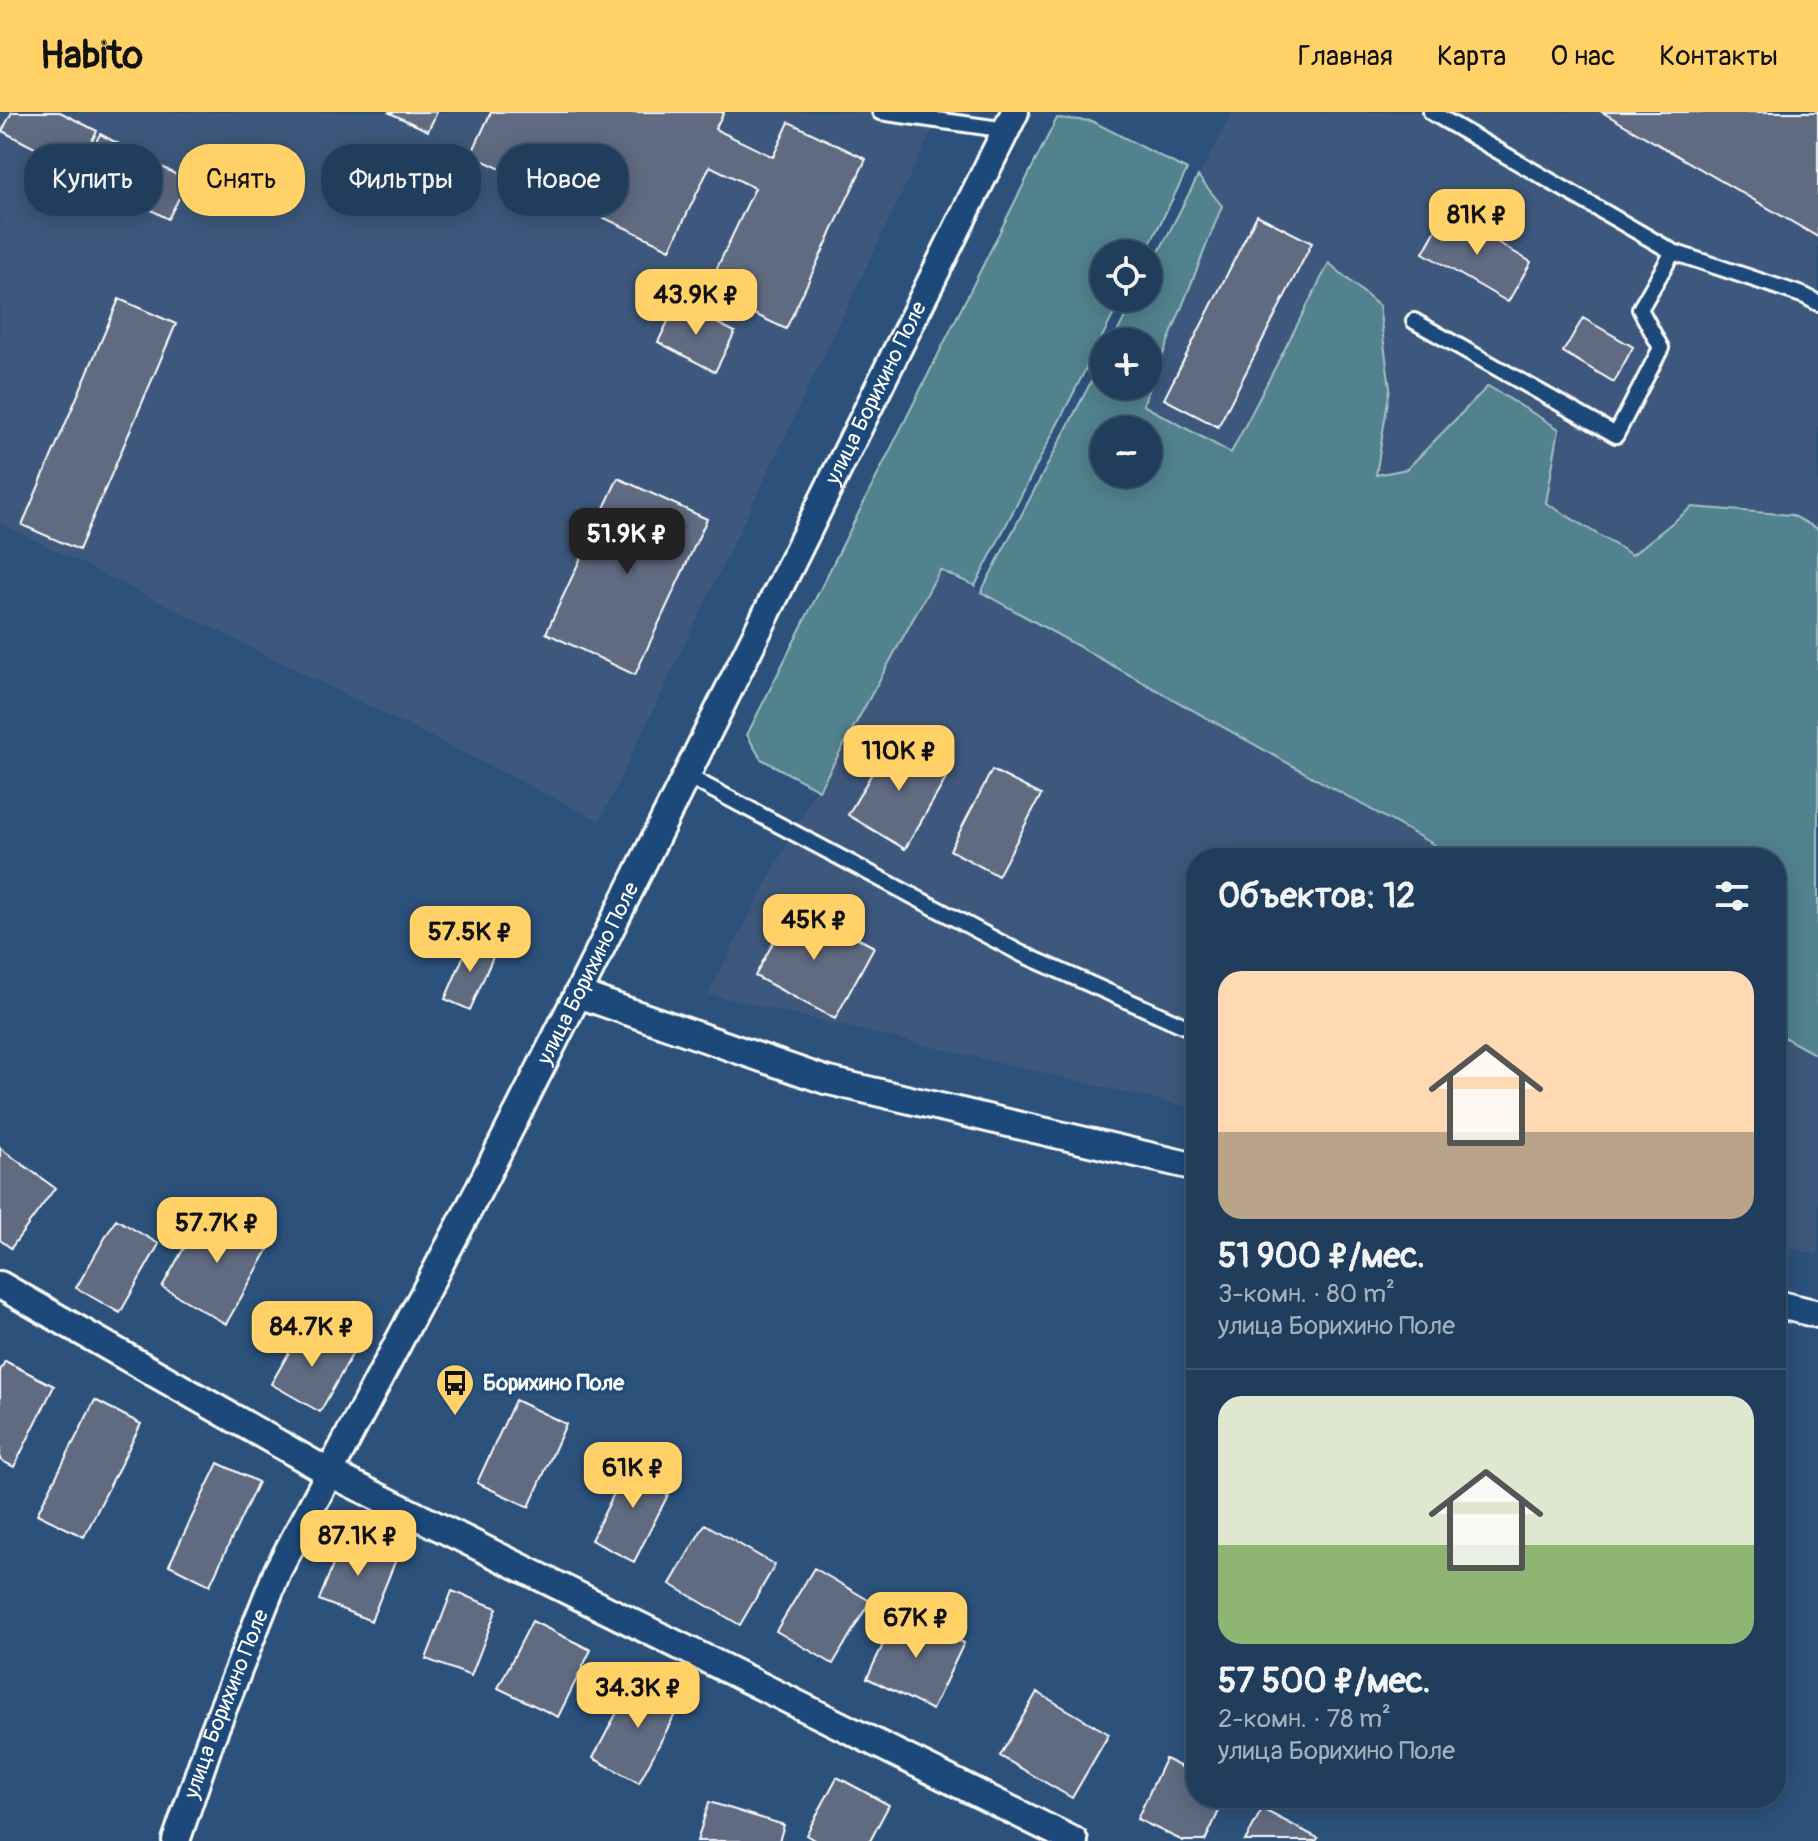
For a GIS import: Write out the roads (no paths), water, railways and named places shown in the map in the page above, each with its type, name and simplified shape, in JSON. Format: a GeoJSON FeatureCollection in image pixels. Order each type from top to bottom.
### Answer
{"type":"FeatureCollection","features":[{"type":"Feature","properties":{"kind":"street","name":"улица Борихино Поле"},"geometry":{"type":"LineString","coordinates":[[176,1841],[210,1741],[278,1570],[578,994],[1011,121]]}},
{"type":"Feature","properties":{"kind":"street"},"geometry":{"type":"LineString","coordinates":[[578,994],[825,1080],[1186,1165]]}},
{"type":"Feature","properties":{"kind":"street"},"geometry":{"type":"LineString","coordinates":[[0,1285],[330,1473],[1074,1841]]}},
{"type":"Feature","properties":{"kind":"street"},"geometry":{"type":"LineString","coordinates":[[1786,1306],[1818,1314]]}},
{"type":"Feature","properties":{"kind":"lane"},"geometry":{"type":"LineString","coordinates":[[880,112],[1011,121]]}},
{"type":"Feature","properties":{"kind":"lane"},"geometry":{"type":"LineString","coordinates":[[1431,112],[1673,252],[1818,303]]}},
{"type":"Feature","properties":{"kind":"lane"},"geometry":{"type":"LineString","coordinates":[[1414,321],[1616,435],[1661,348],[1640,309],[1673,252]]}},
{"type":"Feature","properties":{"kind":"lane"},"geometry":{"type":"LineString","coordinates":[[687,776],[1022,954],[1186,1027]]}},
{"type":"Feature","properties":{"kind":"place","name":"Борихино Поле"},"geometry":{"type":"Point","coordinates":[455,1417]}}]}
